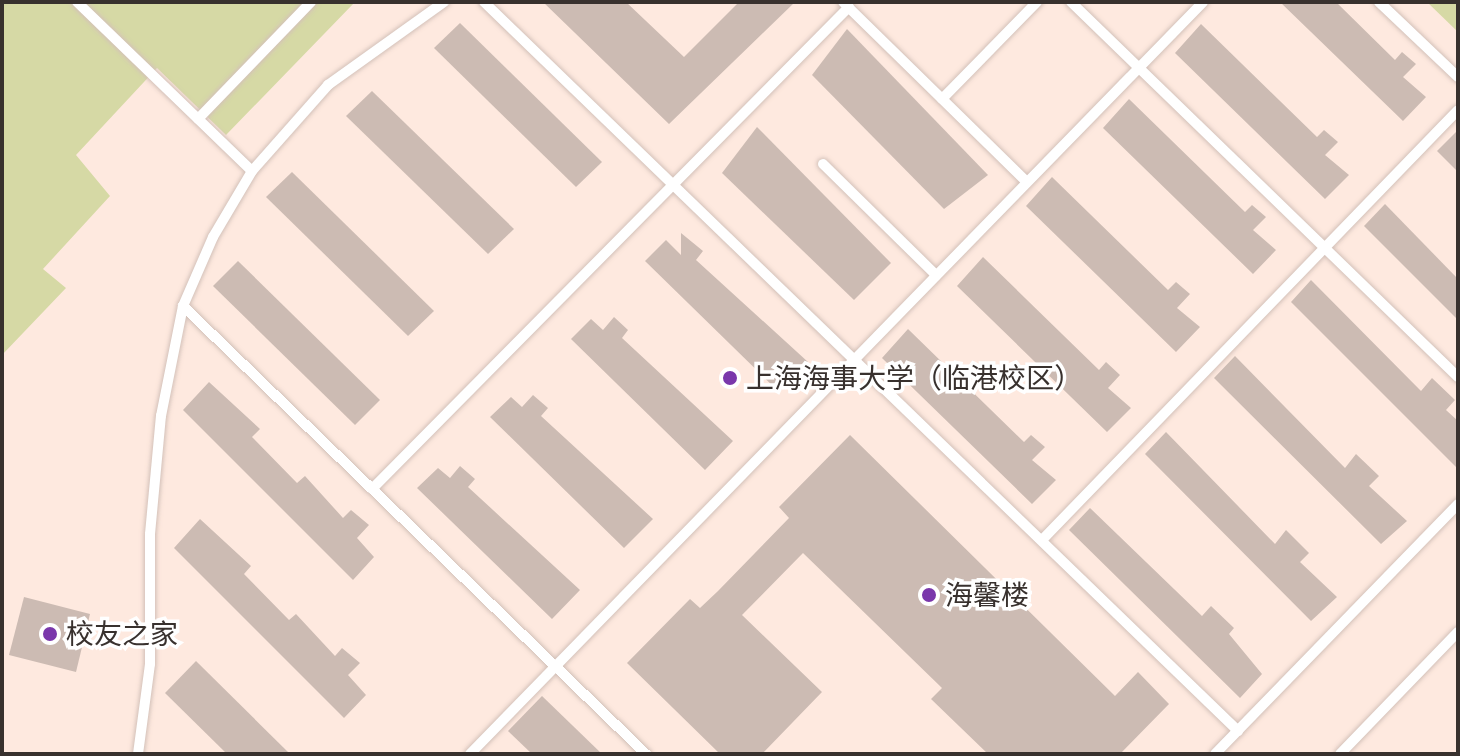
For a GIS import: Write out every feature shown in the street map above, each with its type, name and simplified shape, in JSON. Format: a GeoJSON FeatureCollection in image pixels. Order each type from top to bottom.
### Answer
{"type":"FeatureCollection","features":[{"type":"Feature","properties":{"kind":"lane"},"geometry":{"type":"LineString","coordinates":[[77,2],[252,171]]}},
{"type":"Feature","properties":{"kind":"lane"},"geometry":{"type":"LineString","coordinates":[[198,119],[311,2]]}},
{"type":"Feature","properties":{"kind":"lane"},"geometry":{"type":"LineString","coordinates":[[138,754],[150,664],[150,534],[161,416],[183,306],[213,237],[252,171],[328,85],[444,2]]}},
{"type":"Feature","properties":{"kind":"lane"},"geometry":{"type":"LineString","coordinates":[[484,2],[1238,731]]}},
{"type":"Feature","properties":{"kind":"lane"},"geometry":{"type":"LineString","coordinates":[[942,99],[1037,2]]}},
{"type":"Feature","properties":{"kind":"lane"},"geometry":{"type":"LineString","coordinates":[[1071,2],[1458,377]]}},
{"type":"Feature","properties":{"kind":"lane"},"geometry":{"type":"LineString","coordinates":[[470,754],[1203,2]]}},
{"type":"Feature","properties":{"kind":"lane"},"geometry":{"type":"LineString","coordinates":[[1379,2],[1458,77]]}},
{"type":"Feature","properties":{"kind":"lane"},"geometry":{"type":"LineString","coordinates":[[372,489],[846,5],[1026,181]]}},
{"type":"Feature","properties":{"kind":"lane"},"geometry":{"type":"LineString","coordinates":[[1042,540],[1458,110]]}},
{"type":"Feature","properties":{"kind":"lane"},"geometry":{"type":"LineString","coordinates":[[823,164],[936,275]]}},
{"type":"Feature","properties":{"kind":"lane"},"geometry":{"type":"LineString","coordinates":[[183,306],[646,754]]}},
{"type":"Feature","properties":{"kind":"lane"},"geometry":{"type":"LineString","coordinates":[[1215,754],[1458,504]]}},
{"type":"Feature","properties":{"kind":"lane"},"geometry":{"type":"LineString","coordinates":[[1340,754],[1458,632]]}},
{"type":"Feature","properties":{"kind":"shaded area","name":"上海海事大学（临港校区）"},"geometry":{"type":"Polygon","coordinates":[[[2,2],[1458,2],[1458,754],[2,754],[2,2]]]}},
{"type":"Feature","properties":{"kind":"green space"},"geometry":{"type":"Polygon","coordinates":[[[2,2],[355,2],[226,135],[157,68],[76,155],[110,196],[43,269],[66,288],[2,355],[2,2]]]}},
{"type":"Feature","properties":{"kind":"green space"},"geometry":{"type":"Polygon","coordinates":[[[1427,2],[1458,2],[1458,32],[1427,2]]]}},
{"type":"Feature","properties":{"kind":"building"},"geometry":{"type":"Polygon","coordinates":[[[543,2],[626,2],[684,57],[739,2],[795,2],[669,124],[543,2]]]}},
{"type":"Feature","properties":{"kind":"building"},"geometry":{"type":"Polygon","coordinates":[[[1280,2],[1336,2],[1395,60],[1402,52],[1416,64],[1403,77],[1426,97],[1403,121],[1280,2]]]}},
{"type":"Feature","properties":{"kind":"building"},"geometry":{"type":"Polygon","coordinates":[[[460,23],[602,162],[576,187],[434,48],[460,23]]]}},
{"type":"Feature","properties":{"kind":"building"},"geometry":{"type":"Polygon","coordinates":[[[1201,24],[1317,137],[1324,130],[1338,142],[1325,155],[1349,175],[1325,199],[1175,53],[1201,24]]]}},
{"type":"Feature","properties":{"kind":"building"},"geometry":{"type":"Polygon","coordinates":[[[847,29],[988,175],[944,209],[812,75],[847,29]]]}},
{"type":"Feature","properties":{"kind":"building"},"geometry":{"type":"Polygon","coordinates":[[[372,91],[514,229],[488,254],[346,116],[372,91]]]}},
{"type":"Feature","properties":{"kind":"building"},"geometry":{"type":"Polygon","coordinates":[[[1129,99],[1245,212],[1252,205],[1266,217],[1253,230],[1276,250],[1253,274],[1103,128],[1129,99]]]}},
{"type":"Feature","properties":{"kind":"building"},"geometry":{"type":"Polygon","coordinates":[[[757,127],[891,263],[854,300],[722,173],[757,127]]]}},
{"type":"Feature","properties":{"kind":"building"},"geometry":{"type":"Polygon","coordinates":[[[1458,130],[1458,172],[1437,151],[1458,130]]]}},
{"type":"Feature","properties":{"kind":"building"},"geometry":{"type":"Polygon","coordinates":[[[292,172],[434,311],[408,336],[266,197],[292,172]]]}},
{"type":"Feature","properties":{"kind":"building"},"geometry":{"type":"Polygon","coordinates":[[[1052,177],[1168,290],[1176,282],[1190,294],[1177,308],[1200,327],[1176,352],[1026,206],[1052,177]]]}},
{"type":"Feature","properties":{"kind":"building"},"geometry":{"type":"Polygon","coordinates":[[[1385,204],[1458,279],[1458,320],[1364,226],[1385,204]]]}},
{"type":"Feature","properties":{"kind":"building"},"geometry":{"type":"Polygon","coordinates":[[[681,233],[703,251],[696,260],[808,362],[779,392],[645,261],[666,240],[681,255],[681,233]]]}},
{"type":"Feature","properties":{"kind":"building"},"geometry":{"type":"Polygon","coordinates":[[[983,257],[1099,370],[1106,362],[1120,375],[1108,388],[1131,408],[1107,432],[957,286],[983,257]]]}},
{"type":"Feature","properties":{"kind":"building"},"geometry":{"type":"Polygon","coordinates":[[[238,261],[380,400],[355,425],[213,286],[238,261]]]}},
{"type":"Feature","properties":{"kind":"building"},"geometry":{"type":"Polygon","coordinates":[[[1311,280],[1421,391],[1432,378],[1455,400],[1446,410],[1458,421],[1458,469],[1291,302],[1311,280]]]}},
{"type":"Feature","properties":{"kind":"building"},"geometry":{"type":"Polygon","coordinates":[[[614,317],[628,330],[622,338],[733,441],[705,470],[571,339],[591,319],[603,330],[614,317]]]}},
{"type":"Feature","properties":{"kind":"building"},"geometry":{"type":"Polygon","coordinates":[[[908,329],[1024,442],[1031,435],[1045,447],[1032,460],[1056,480],[1032,504],[882,358],[908,329]]]}},
{"type":"Feature","properties":{"kind":"building"},"geometry":{"type":"Polygon","coordinates":[[[1235,356],[1345,468],[1356,454],[1379,476],[1369,486],[1407,521],[1381,544],[1214,378],[1235,356]]]}},
{"type":"Feature","properties":{"kind":"building"},"geometry":{"type":"Polygon","coordinates":[[[209,382],[260,429],[252,437],[297,483],[305,476],[343,518],[351,510],[369,525],[357,538],[374,557],[353,580],[183,410],[209,382]]]}},
{"type":"Feature","properties":{"kind":"building"},"geometry":{"type":"Polygon","coordinates":[[[533,395],[548,408],[541,416],[653,519],[624,548],[490,417],[511,397],[522,407],[533,395]]]}},
{"type":"Feature","properties":{"kind":"building"},"geometry":{"type":"Polygon","coordinates":[[[1166,432],[1275,544],[1286,530],[1309,553],[1300,562],[1337,597],[1311,621],[1145,454],[1166,432]]]}},
{"type":"Feature","properties":{"kind":"building","name":"海馨楼"},"geometry":{"type":"Polygon","coordinates":[[[850,435],[1115,696],[1138,672],[1169,704],[1120,754],[988,754],[931,699],[942,688],[803,553],[742,615],[822,692],[762,754],[720,754],[627,663],[690,599],[700,608],[718,591],[789,518],[779,507],[850,435]]]}},
{"type":"Feature","properties":{"kind":"building"},"geometry":{"type":"Polygon","coordinates":[[[460,466],[475,479],[468,487],[580,590],[552,619],[417,488],[438,468],[450,478],[460,466]]]}},
{"type":"Feature","properties":{"kind":"building"},"geometry":{"type":"Polygon","coordinates":[[[1090,508],[1202,616],[1211,606],[1234,628],[1229,634],[1262,674],[1240,698],[1069,530],[1090,508]]]}},
{"type":"Feature","properties":{"kind":"building"},"geometry":{"type":"Polygon","coordinates":[[[200,519],[251,566],[244,574],[289,620],[296,614],[335,656],[342,648],[360,663],[348,675],[366,695],[344,718],[174,548],[200,519]]]}},
{"type":"Feature","properties":{"kind":"building","name":"校友之家"},"geometry":{"type":"Polygon","coordinates":[[[24,597],[90,614],[76,672],[9,655],[24,597]]]}},
{"type":"Feature","properties":{"kind":"building"},"geometry":{"type":"Polygon","coordinates":[[[196,661],[290,754],[227,754],[165,693],[196,661]]]}},
{"type":"Feature","properties":{"kind":"building"},"geometry":{"type":"Polygon","coordinates":[[[542,696],[602,754],[532,754],[508,731],[542,696]]]}},
{"type":"Feature","properties":{"kind":"place","name":"上海海事大学（临港校区）"},"geometry":{"type":"Point","coordinates":[730,378]}},
{"type":"Feature","properties":{"kind":"place","name":"海馨楼"},"geometry":{"type":"Point","coordinates":[929,595]}},
{"type":"Feature","properties":{"kind":"place","name":"校友之家"},"geometry":{"type":"Point","coordinates":[50,634]}}]}
